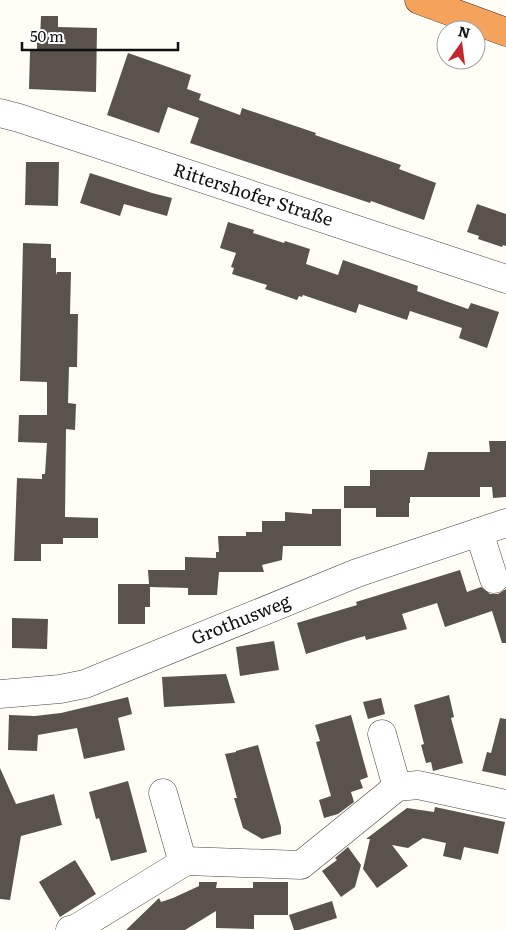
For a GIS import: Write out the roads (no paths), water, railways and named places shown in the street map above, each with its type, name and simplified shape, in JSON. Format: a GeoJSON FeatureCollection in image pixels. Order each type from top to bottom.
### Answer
{"type":"FeatureCollection","features":[{"type":"Feature","properties":{"kind":"highway"},"geometry":{"type":"LineString","coordinates":[[419,0],[506,32]]}},
{"type":"Feature","properties":{"kind":"street","name":"Rittershofer Straße"},"geometry":{"type":"LineString","coordinates":[[0,114],[19,118],[506,279]]}},
{"type":"Feature","properties":{"kind":"street","name":"Grothusweg"},"geometry":{"type":"LineString","coordinates":[[0,694],[60,689],[85,684],[357,572],[506,523]]}},
{"type":"Feature","properties":{"kind":"street"},"geometry":{"type":"LineString","coordinates":[[479,532],[494,579]]}},
{"type":"Feature","properties":{"kind":"street"},"geometry":{"type":"LineString","coordinates":[[382,734],[397,787]]}},
{"type":"Feature","properties":{"kind":"street"},"geometry":{"type":"LineString","coordinates":[[70,930],[77,928],[186,862],[301,865],[397,787],[418,785],[506,804]]}},
{"type":"Feature","properties":{"kind":"street"},"geometry":{"type":"LineString","coordinates":[[164,793],[183,863]]}}]}
